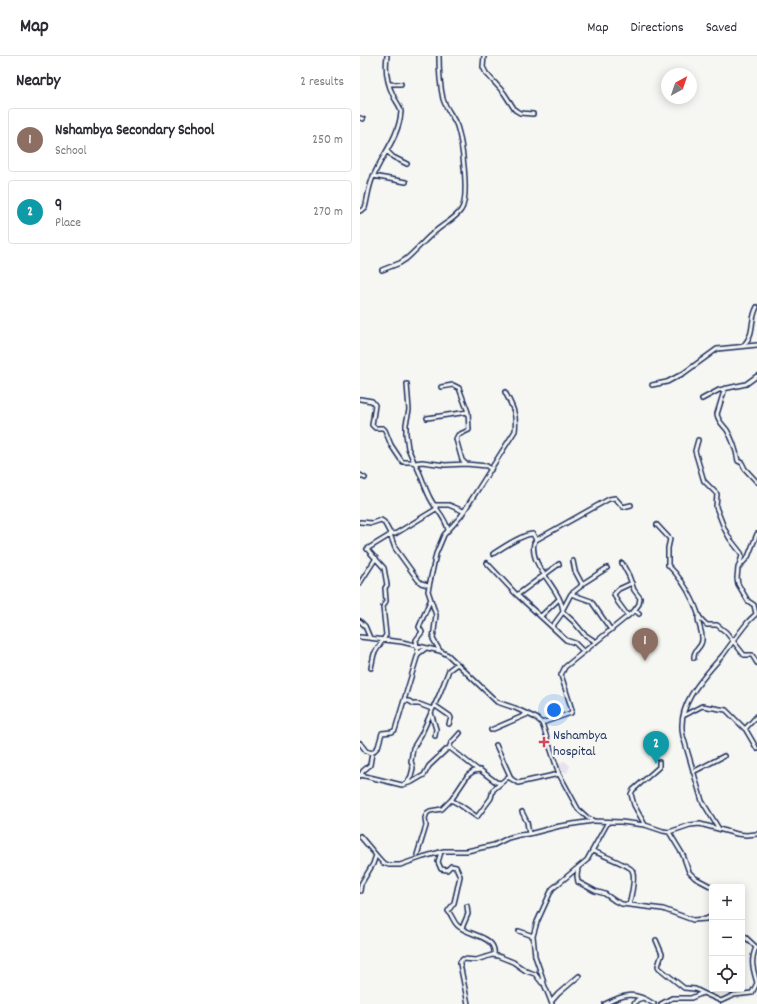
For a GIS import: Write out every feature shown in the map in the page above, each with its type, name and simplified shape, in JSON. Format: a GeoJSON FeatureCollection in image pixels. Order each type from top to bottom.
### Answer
{"type":"FeatureCollection","features":[{"type":"Feature","properties":{"kind":"street"},"geometry":{"type":"LineString","coordinates":[[360,211],[366,204],[373,176],[392,142],[401,110],[392,94],[389,84],[386,67],[387,56]]}},
{"type":"Feature","properties":{"kind":"street"},"geometry":{"type":"LineString","coordinates":[[382,270],[406,259],[437,229],[457,215],[462,210],[464,203],[462,151],[456,124],[447,109],[442,94],[439,56]]}},
{"type":"Feature","properties":{"kind":"street"},"geometry":{"type":"LineString","coordinates":[[484,56],[483,67],[486,73],[504,93],[515,110],[520,113],[532,114]]}},
{"type":"Feature","properties":{"kind":"street"},"geometry":{"type":"LineString","coordinates":[[389,84],[401,84]]}},
{"type":"Feature","properties":{"kind":"street"},"geometry":{"type":"LineString","coordinates":[[387,151],[393,157],[407,164]]}},
{"type":"Feature","properties":{"kind":"street"},"geometry":{"type":"LineString","coordinates":[[373,176],[406,182]]}},
{"type":"Feature","properties":{"kind":"street"},"geometry":{"type":"LineString","coordinates":[[743,346],[750,338],[754,314],[757,308]]}},
{"type":"Feature","properties":{"kind":"street"},"geometry":{"type":"LineString","coordinates":[[652,385],[667,382],[684,373],[717,349],[757,345]]}},
{"type":"Feature","properties":{"kind":"street"},"geometry":{"type":"LineString","coordinates":[[702,399],[719,390],[746,384],[757,376]]}},
{"type":"Feature","properties":{"kind":"street"},"geometry":{"type":"LineString","coordinates":[[407,384],[409,410],[406,424],[406,434],[408,448],[429,498],[445,520],[448,530]]}},
{"type":"Feature","properties":{"kind":"street"},"geometry":{"type":"LineString","coordinates":[[441,388],[454,385],[460,388],[468,412],[470,429],[458,435],[456,439],[462,460],[466,464]]}},
{"type":"Feature","properties":{"kind":"street"},"geometry":{"type":"LineString","coordinates":[[725,388],[717,417],[732,439],[736,448],[738,461],[757,482]]}},
{"type":"Feature","properties":{"kind":"street"},"geometry":{"type":"LineString","coordinates":[[431,649],[436,615],[428,596],[428,586],[433,572],[436,554],[448,530],[457,521],[512,436],[516,420],[512,404],[505,392]]}},
{"type":"Feature","properties":{"kind":"street"},"geometry":{"type":"LineString","coordinates":[[360,399],[372,401],[375,405],[372,425],[375,428],[385,430],[391,445],[403,462],[488,466],[495,463]]}},
{"type":"Feature","properties":{"kind":"street"},"geometry":{"type":"LineString","coordinates":[[427,418],[468,412]]}},
{"type":"Feature","properties":{"kind":"street"},"geometry":{"type":"LineString","coordinates":[[698,440],[695,451],[704,481],[717,494],[716,508],[725,530],[742,556],[738,568],[738,584],[748,601],[754,605],[756,614],[698,683],[688,702],[681,725],[702,801],[719,829]]}},
{"type":"Feature","properties":{"kind":"street"},"geometry":{"type":"LineString","coordinates":[[488,466],[490,470]]}},
{"type":"Feature","properties":{"kind":"street"},"geometry":{"type":"LineString","coordinates":[[360,476],[366,478]]}},
{"type":"Feature","properties":{"kind":"street"},"geometry":{"type":"LineString","coordinates":[[596,642],[584,634],[563,611],[559,599],[538,564],[534,552],[534,543],[536,540],[609,499],[615,498],[623,507],[631,505]]}},
{"type":"Feature","properties":{"kind":"street"},"geometry":{"type":"LineString","coordinates":[[434,505],[449,505],[463,511]]}},
{"type":"Feature","properties":{"kind":"street"},"geometry":{"type":"LineString","coordinates":[[371,668],[374,654],[386,633],[383,607],[386,600],[385,572],[382,565],[368,549],[390,534],[395,534],[436,509]]}},
{"type":"Feature","properties":{"kind":"street"},"geometry":{"type":"LineString","coordinates":[[360,522],[372,523],[381,520],[384,522],[395,548],[418,580],[428,586]]}},
{"type":"Feature","properties":{"kind":"street"},"geometry":{"type":"LineString","coordinates":[[657,525],[670,540],[668,548],[668,565],[674,570],[687,590],[693,601],[697,615],[702,641],[701,645],[695,651],[694,658]]}},
{"type":"Feature","properties":{"kind":"street"},"geometry":{"type":"LineString","coordinates":[[493,554],[529,534],[533,534],[536,540]]}},
{"type":"Feature","properties":{"kind":"street"},"geometry":{"type":"LineString","coordinates":[[738,568],[748,557],[757,534]]}},
{"type":"Feature","properties":{"kind":"street"},"geometry":{"type":"LineString","coordinates":[[360,583],[376,558]]}},
{"type":"Feature","properties":{"kind":"street"},"geometry":{"type":"LineString","coordinates":[[573,561],[575,571],[582,584]]}},
{"type":"Feature","properties":{"kind":"street"},"geometry":{"type":"LineString","coordinates":[[488,563],[517,595],[566,640],[575,642],[584,652]]}},
{"type":"Feature","properties":{"kind":"street"},"geometry":{"type":"LineString","coordinates":[[542,723],[571,713],[572,710],[561,675],[565,667],[634,611],[639,604],[640,600],[634,590],[630,576],[622,563]]}},
{"type":"Feature","properties":{"kind":"street"},"geometry":{"type":"LineString","coordinates":[[517,595],[559,564]]}},
{"type":"Feature","properties":{"kind":"street"},"geometry":{"type":"LineString","coordinates":[[552,627],[563,611],[571,594],[582,584],[607,568]]}},
{"type":"Feature","properties":{"kind":"street"},"geometry":{"type":"LineString","coordinates":[[360,575],[364,577]]}},
{"type":"Feature","properties":{"kind":"street"},"geometry":{"type":"LineString","coordinates":[[628,616],[617,601],[614,594],[619,589],[632,583]]}},
{"type":"Feature","properties":{"kind":"street"},"geometry":{"type":"LineString","coordinates":[[571,594],[590,601],[611,630]]}},
{"type":"Feature","properties":{"kind":"street"},"geometry":{"type":"LineString","coordinates":[[541,616],[559,599]]}},
{"type":"Feature","properties":{"kind":"street"},"geometry":{"type":"LineString","coordinates":[[418,656],[416,640],[422,632],[419,627],[430,601]]}},
{"type":"Feature","properties":{"kind":"street"},"geometry":{"type":"LineString","coordinates":[[634,611],[639,614]]}},
{"type":"Feature","properties":{"kind":"street"},"geometry":{"type":"LineString","coordinates":[[697,615],[707,625],[716,625],[726,632],[732,642],[744,655],[752,655],[757,663]]}},
{"type":"Feature","properties":{"kind":"street"},"geometry":{"type":"LineString","coordinates":[[360,621],[365,626],[370,638]]}},
{"type":"Feature","properties":{"kind":"street"},"geometry":{"type":"LineString","coordinates":[[360,636],[440,650]]}},
{"type":"Feature","properties":{"kind":"street"},"geometry":{"type":"LineString","coordinates":[[433,639],[440,650],[448,655],[496,702],[528,714],[542,723],[559,774],[578,809],[594,821]]}},
{"type":"Feature","properties":{"kind":"street"},"geometry":{"type":"LineString","coordinates":[[426,648],[420,652],[418,656],[395,730],[392,732],[382,733],[378,747],[372,753],[370,765],[360,776],[399,784],[419,779],[424,775],[429,766],[460,734]]}},
{"type":"Feature","properties":{"kind":"street"},"geometry":{"type":"LineString","coordinates":[[407,783],[413,768],[411,761],[412,750],[421,735],[449,670],[457,664]]}},
{"type":"Feature","properties":{"kind":"street"},"geometry":{"type":"LineString","coordinates":[[404,701],[419,704],[450,716],[451,718],[449,724]]}},
{"type":"Feature","properties":{"kind":"street"},"geometry":{"type":"LineString","coordinates":[[683,716],[702,706],[723,709],[732,715],[745,729],[757,749]]}},
{"type":"Feature","properties":{"kind":"street"},"geometry":{"type":"LineString","coordinates":[[433,709],[436,729],[435,736]]}},
{"type":"Feature","properties":{"kind":"street"},"geometry":{"type":"LineString","coordinates":[[491,730],[528,714]]}},
{"type":"Feature","properties":{"kind":"street"},"geometry":{"type":"LineString","coordinates":[[745,729],[757,716]]}},
{"type":"Feature","properties":{"kind":"street"},"geometry":{"type":"LineString","coordinates":[[360,743],[366,751],[372,753]]}},
{"type":"Feature","properties":{"kind":"street"},"geometry":{"type":"LineString","coordinates":[[496,745],[511,778],[516,782],[520,783],[559,774]]}},
{"type":"Feature","properties":{"kind":"street"},"geometry":{"type":"LineString","coordinates":[[448,748],[496,782],[501,783]]}},
{"type":"Feature","properties":{"kind":"street"},"geometry":{"type":"LineString","coordinates":[[693,772],[724,756]]}},
{"type":"Feature","properties":{"kind":"street"},"geometry":{"type":"LineString","coordinates":[[645,825],[634,805],[631,794],[633,790],[660,765],[659,762]]}},
{"type":"Feature","properties":{"kind":"street"},"geometry":{"type":"LineString","coordinates":[[417,855],[426,826],[425,818],[427,813],[441,809],[460,789],[465,779],[471,773],[478,770]]}},
{"type":"Feature","properties":{"kind":"street"},"geometry":{"type":"LineString","coordinates":[[451,800],[476,817],[491,798],[493,790],[507,778],[511,778]]}},
{"type":"Feature","properties":{"kind":"street"},"geometry":{"type":"LineString","coordinates":[[522,812],[527,822],[529,834]]}},
{"type":"Feature","properties":{"kind":"street"},"geometry":{"type":"LineString","coordinates":[[360,836],[383,862],[389,865],[396,865],[441,852],[467,851],[498,844],[511,837],[560,826],[594,821],[645,825],[669,832],[696,824],[746,835],[757,834]]}},
{"type":"Feature","properties":{"kind":"street"},"geometry":{"type":"LineString","coordinates":[[552,1003],[535,956],[533,936],[537,922],[552,889],[587,860],[608,822]]}},
{"type":"Feature","properties":{"kind":"street"},"geometry":{"type":"LineString","coordinates":[[669,832],[683,855],[689,872],[695,878],[709,885]]}},
{"type":"Feature","properties":{"kind":"street"},"geometry":{"type":"LineString","coordinates":[[593,851],[628,866],[631,869],[633,875],[629,905]]}},
{"type":"Feature","properties":{"kind":"street"},"geometry":{"type":"LineString","coordinates":[[441,852],[438,862],[441,869],[447,870],[451,866],[454,866],[456,867],[460,878],[455,902],[448,912],[456,924],[492,944],[495,948],[494,955]]}},
{"type":"Feature","properties":{"kind":"street"},"geometry":{"type":"LineString","coordinates":[[360,891],[361,883],[373,864],[376,855]]}},
{"type":"Feature","properties":{"kind":"street"},"geometry":{"type":"LineString","coordinates":[[578,868],[578,882],[607,895],[617,903],[636,907],[663,909],[694,920],[709,918]]}},
{"type":"Feature","properties":{"kind":"street"},"geometry":{"type":"LineString","coordinates":[[462,928],[468,914],[467,906]]}},
{"type":"Feature","properties":{"kind":"street"},"geometry":{"type":"LineString","coordinates":[[519,931],[533,936]]}},
{"type":"Feature","properties":{"kind":"street"},"geometry":{"type":"LineString","coordinates":[[656,940],[662,954],[658,966],[659,968],[684,988],[695,989],[721,1002],[734,995],[752,993],[757,983],[752,966],[753,956],[757,947],[745,937]]}},
{"type":"Feature","properties":{"kind":"street"},"geometry":{"type":"LineString","coordinates":[[468,1004],[460,962],[463,959],[476,960],[494,955],[508,960],[534,974],[544,984]]}},
{"type":"Feature","properties":{"kind":"street"},"geometry":{"type":"LineString","coordinates":[[552,1003],[558,994],[579,976]]}},
{"type":"Feature","properties":{"kind":"street"},"geometry":{"type":"LineString","coordinates":[[661,1004],[672,998],[692,998],[703,993]]}},
{"type":"Feature","properties":{"kind":"street"},"geometry":{"type":"LineString","coordinates":[[604,1004],[628,994],[642,998],[654,1004]]}},
{"type":"Feature","properties":{"kind":"street"},"geometry":{"type":"LineString","coordinates":[[634,1004],[637,1000],[642,998]]}},
{"type":"Feature","properties":{"kind":"shaded area"},"geometry":{"type":"Polygon","coordinates":[[[565,761],[570,766],[567,773],[563,772],[559,766],[561,762],[565,761]]]}},
{"type":"Feature","properties":{"kind":"place","name":"Nshambya Secondary School"},"geometry":{"type":"Point","coordinates":[645,661]}},
{"type":"Feature","properties":{"kind":"place","name":"Nshambya hospital"},"geometry":{"type":"Point","coordinates":[544,742]}},
{"type":"Feature","properties":{"kind":"place","name":"q"},"geometry":{"type":"Point","coordinates":[656,764]}}]}
